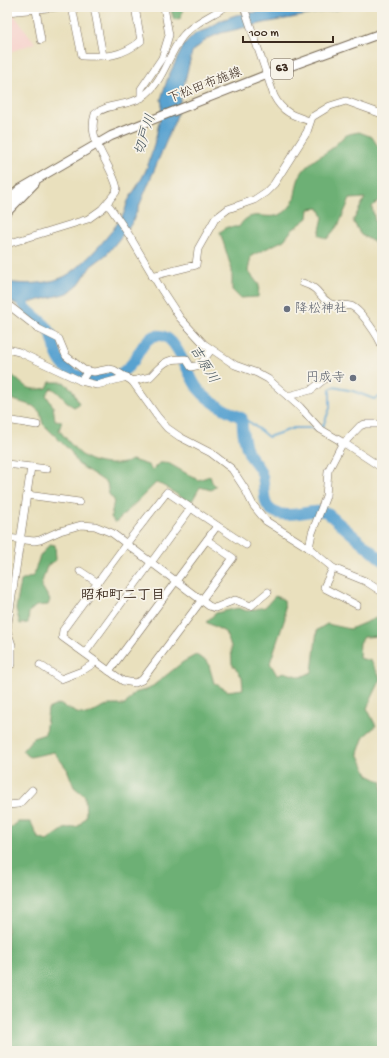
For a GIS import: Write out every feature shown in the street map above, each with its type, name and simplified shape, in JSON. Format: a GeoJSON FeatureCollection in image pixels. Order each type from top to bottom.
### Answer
{"type":"FeatureCollection","features":[{"type":"Feature","properties":{"kind":"main road","name":"下松田布施線"},"geometry":{"type":"LineString","coordinates":[[7,201],[20,189],[97,142],[156,117],[382,33]]}},
{"type":"Feature","properties":{"kind":"main road","name":"下松田布施線"},"geometry":{"type":"LineString","coordinates":[[7,212],[43,176]]}},
{"type":"Feature","properties":{"kind":"street"},"geometry":{"type":"LineString","coordinates":[[7,12],[58,7]]}},
{"type":"Feature","properties":{"kind":"street"},"geometry":{"type":"LineString","coordinates":[[72,7],[82,56],[103,56],[124,53],[141,41],[135,7]]}},
{"type":"Feature","properties":{"kind":"street"},"geometry":{"type":"LineString","coordinates":[[94,7],[103,56]]}},
{"type":"Feature","properties":{"kind":"street"},"geometry":{"type":"LineString","coordinates":[[141,98],[141,89],[162,58],[169,36],[164,7]]}},
{"type":"Feature","properties":{"kind":"street"},"geometry":{"type":"LineString","coordinates":[[7,244],[88,219],[97,214],[106,205],[117,188],[93,131],[95,114],[107,107],[141,98],[148,93],[160,76],[181,38],[187,31],[225,7]]}},
{"type":"Feature","properties":{"kind":"street"},"geometry":{"type":"LineString","coordinates":[[244,8],[266,75],[279,106],[288,114],[310,121]]}},
{"type":"Feature","properties":{"kind":"street"},"geometry":{"type":"LineString","coordinates":[[36,10],[41,40]]}},
{"type":"Feature","properties":{"kind":"street"},"geometry":{"type":"LineString","coordinates":[[152,276],[196,265],[198,249],[216,219],[228,209],[254,200],[266,192],[274,184],[307,132],[310,121],[316,114],[341,101],[353,103],[382,114]]}},
{"type":"Feature","properties":{"kind":"street"},"geometry":{"type":"LineString","coordinates":[[106,205],[110,207],[128,233],[152,276],[180,318],[200,340],[211,350],[235,365],[257,373],[288,396],[318,427],[382,468]]}},
{"type":"Feature","properties":{"kind":"street"},"geometry":{"type":"LineString","coordinates":[[303,283],[314,287],[330,304],[351,306],[356,310],[378,337],[382,347]]}},
{"type":"Feature","properties":{"kind":"street"},"geometry":{"type":"LineString","coordinates":[[7,304],[46,333],[59,339],[66,356],[70,361],[88,371],[114,370],[128,378],[167,428],[180,437],[222,460],[239,479],[259,514],[266,521],[309,548],[332,568],[365,581],[382,592]]}},
{"type":"Feature","properties":{"kind":"street"},"geometry":{"type":"LineString","coordinates":[[7,349],[19,352],[81,381],[96,385],[128,378],[150,377],[158,367],[173,359],[186,359],[191,367],[200,365],[211,350]]}},
{"type":"Feature","properties":{"kind":"street"},"geometry":{"type":"LineString","coordinates":[[81,381],[88,371]]}},
{"type":"Feature","properties":{"kind":"street"},"geometry":{"type":"LineString","coordinates":[[288,396],[311,390],[326,378]]}},
{"type":"Feature","properties":{"kind":"street"},"geometry":{"type":"LineString","coordinates":[[7,420],[37,425]]}},
{"type":"Feature","properties":{"kind":"street"},"geometry":{"type":"LineString","coordinates":[[309,548],[328,488],[328,471],[344,443],[360,426],[365,424],[382,424]]}},
{"type":"Feature","properties":{"kind":"street"},"geometry":{"type":"LineString","coordinates":[[7,464],[47,470]]}},
{"type":"Feature","properties":{"kind":"street"},"geometry":{"type":"LineString","coordinates":[[12,664],[12,645],[7,630],[9,607],[21,540],[31,467]]}},
{"type":"Feature","properties":{"kind":"street"},"geometry":{"type":"LineString","coordinates":[[207,540],[233,558],[142,680],[135,683],[123,681],[62,637],[63,630],[126,544],[168,492],[246,545]]}},
{"type":"Feature","properties":{"kind":"street"},"geometry":{"type":"LineString","coordinates":[[27,495],[79,502]]}},
{"type":"Feature","properties":{"kind":"street"},"geometry":{"type":"LineString","coordinates":[[85,653],[191,508]]}},
{"type":"Feature","properties":{"kind":"street"},"geometry":{"type":"LineString","coordinates":[[7,538],[40,540],[60,531],[81,525],[105,529],[209,606],[215,608],[235,600],[251,606],[268,592]]}},
{"type":"Feature","properties":{"kind":"street"},"geometry":{"type":"LineString","coordinates":[[109,671],[216,526]]}},
{"type":"Feature","properties":{"kind":"street"},"geometry":{"type":"LineString","coordinates":[[332,568],[324,587],[357,605]]}},
{"type":"Feature","properties":{"kind":"street"},"geometry":{"type":"LineString","coordinates":[[80,571],[98,583]]}},
{"type":"Feature","properties":{"kind":"street"},"geometry":{"type":"LineString","coordinates":[[40,665],[61,679],[82,671],[96,662]]}},
{"type":"Feature","properties":{"kind":"street"},"geometry":{"type":"LineString","coordinates":[[7,805],[19,804],[32,790]]}},
{"type":"Feature","properties":{"kind":"shaded area"},"geometry":{"type":"Polygon","coordinates":[[[14,15],[35,43],[7,53],[7,17],[14,15]]]}},
{"type":"Feature","properties":{"kind":"green space"},"geometry":{"type":"Polygon","coordinates":[[[170,7],[185,7],[183,8],[181,18],[174,20],[170,7]]]}},
{"type":"Feature","properties":{"kind":"green space"},"geometry":{"type":"Polygon","coordinates":[[[359,132],[372,137],[382,150],[382,197],[372,207],[375,221],[382,230],[382,246],[361,235],[353,221],[365,198],[350,199],[339,224],[327,239],[319,235],[323,217],[319,208],[309,209],[308,218],[292,230],[284,240],[251,256],[248,271],[259,285],[258,297],[240,298],[232,290],[232,270],[220,232],[227,227],[239,227],[244,220],[250,217],[274,216],[287,210],[291,206],[295,197],[297,184],[301,174],[307,166],[345,136],[359,132]]]}},
{"type":"Feature","properties":{"kind":"green space"},"geometry":{"type":"Polygon","coordinates":[[[7,372],[28,388],[47,388],[50,382],[63,382],[72,389],[79,404],[74,407],[51,388],[46,395],[53,406],[55,420],[62,421],[59,430],[75,449],[86,458],[101,463],[110,464],[119,464],[132,460],[148,465],[152,470],[159,463],[168,463],[198,480],[210,476],[212,482],[216,486],[211,490],[200,487],[192,501],[183,498],[156,483],[115,523],[111,517],[114,500],[109,494],[107,483],[78,464],[71,452],[43,424],[40,412],[33,406],[7,398],[7,372]]]}},
{"type":"Feature","properties":{"kind":"green space"},"geometry":{"type":"Polygon","coordinates":[[[50,544],[55,545],[56,560],[47,566],[41,585],[50,600],[48,605],[36,606],[29,612],[28,623],[20,624],[16,609],[21,581],[33,576],[40,556],[50,544]]]}},
{"type":"Feature","properties":{"kind":"green space"},"geometry":{"type":"Polygon","coordinates":[[[275,596],[284,600],[285,618],[270,663],[277,675],[283,672],[301,677],[312,672],[317,630],[327,624],[350,629],[376,618],[382,621],[382,636],[364,637],[360,643],[359,658],[371,661],[381,679],[367,708],[376,726],[364,736],[358,753],[368,775],[382,782],[382,1051],[7,1051],[7,831],[18,822],[31,822],[38,838],[47,841],[64,829],[79,826],[86,816],[85,796],[74,787],[67,769],[54,752],[30,757],[22,751],[33,738],[45,734],[48,709],[59,704],[77,713],[87,715],[109,705],[125,705],[134,693],[149,689],[183,662],[196,655],[208,662],[214,683],[228,691],[243,689],[242,677],[232,664],[231,646],[225,632],[206,622],[216,613],[238,608],[247,611],[265,607],[275,596]]]}},
{"type":"Feature","properties":{"kind":"water"},"geometry":{"type":"Polygon","coordinates":[[[291,7],[351,7],[264,23],[221,33],[207,39],[192,52],[176,118],[132,223],[107,254],[91,266],[79,284],[68,293],[28,303],[16,304],[7,299],[7,282],[27,284],[41,283],[55,280],[69,274],[96,250],[125,212],[128,201],[147,168],[158,126],[162,105],[161,99],[168,77],[184,45],[196,33],[236,15],[291,7]]]}},
{"type":"Feature","properties":{"kind":"waterway"},"geometry":{"type":"LineString","coordinates":[[256,7],[260,13]]}},
{"type":"Feature","properties":{"kind":"waterway","name":"吉原川"},"geometry":{"type":"LineString","coordinates":[[20,296],[24,306],[49,330],[61,363],[67,369],[81,377],[98,379],[120,374],[133,362],[148,339],[157,335],[169,339],[179,352],[199,390],[214,403],[242,418],[246,445],[250,456],[261,472],[266,503],[269,508],[274,512],[287,515],[314,511],[326,512],[382,560]]}},
{"type":"Feature","properties":{"kind":"waterway"},"geometry":{"type":"LineString","coordinates":[[320,427],[323,426],[330,408],[330,389],[334,387],[353,391],[374,399],[382,396]]}},
{"type":"Feature","properties":{"kind":"waterway"},"geometry":{"type":"LineString","coordinates":[[242,418],[251,423],[268,437],[294,428],[316,428]]}},
{"type":"Feature","properties":{"kind":"place","name":"降松神社"},"geometry":{"type":"Point","coordinates":[287,309]}},
{"type":"Feature","properties":{"kind":"place","name":"円成寺"},"geometry":{"type":"Point","coordinates":[353,378]}},
{"type":"Feature","properties":{"kind":"district","name":"昭和町二丁目"},"geometry":{"type":"Point","coordinates":[123,596]}},
{"type":"Feature","properties":{"kind":"water label","name":"切戸川"},"geometry":{"type":"Point","coordinates":[146,135]}}]}
